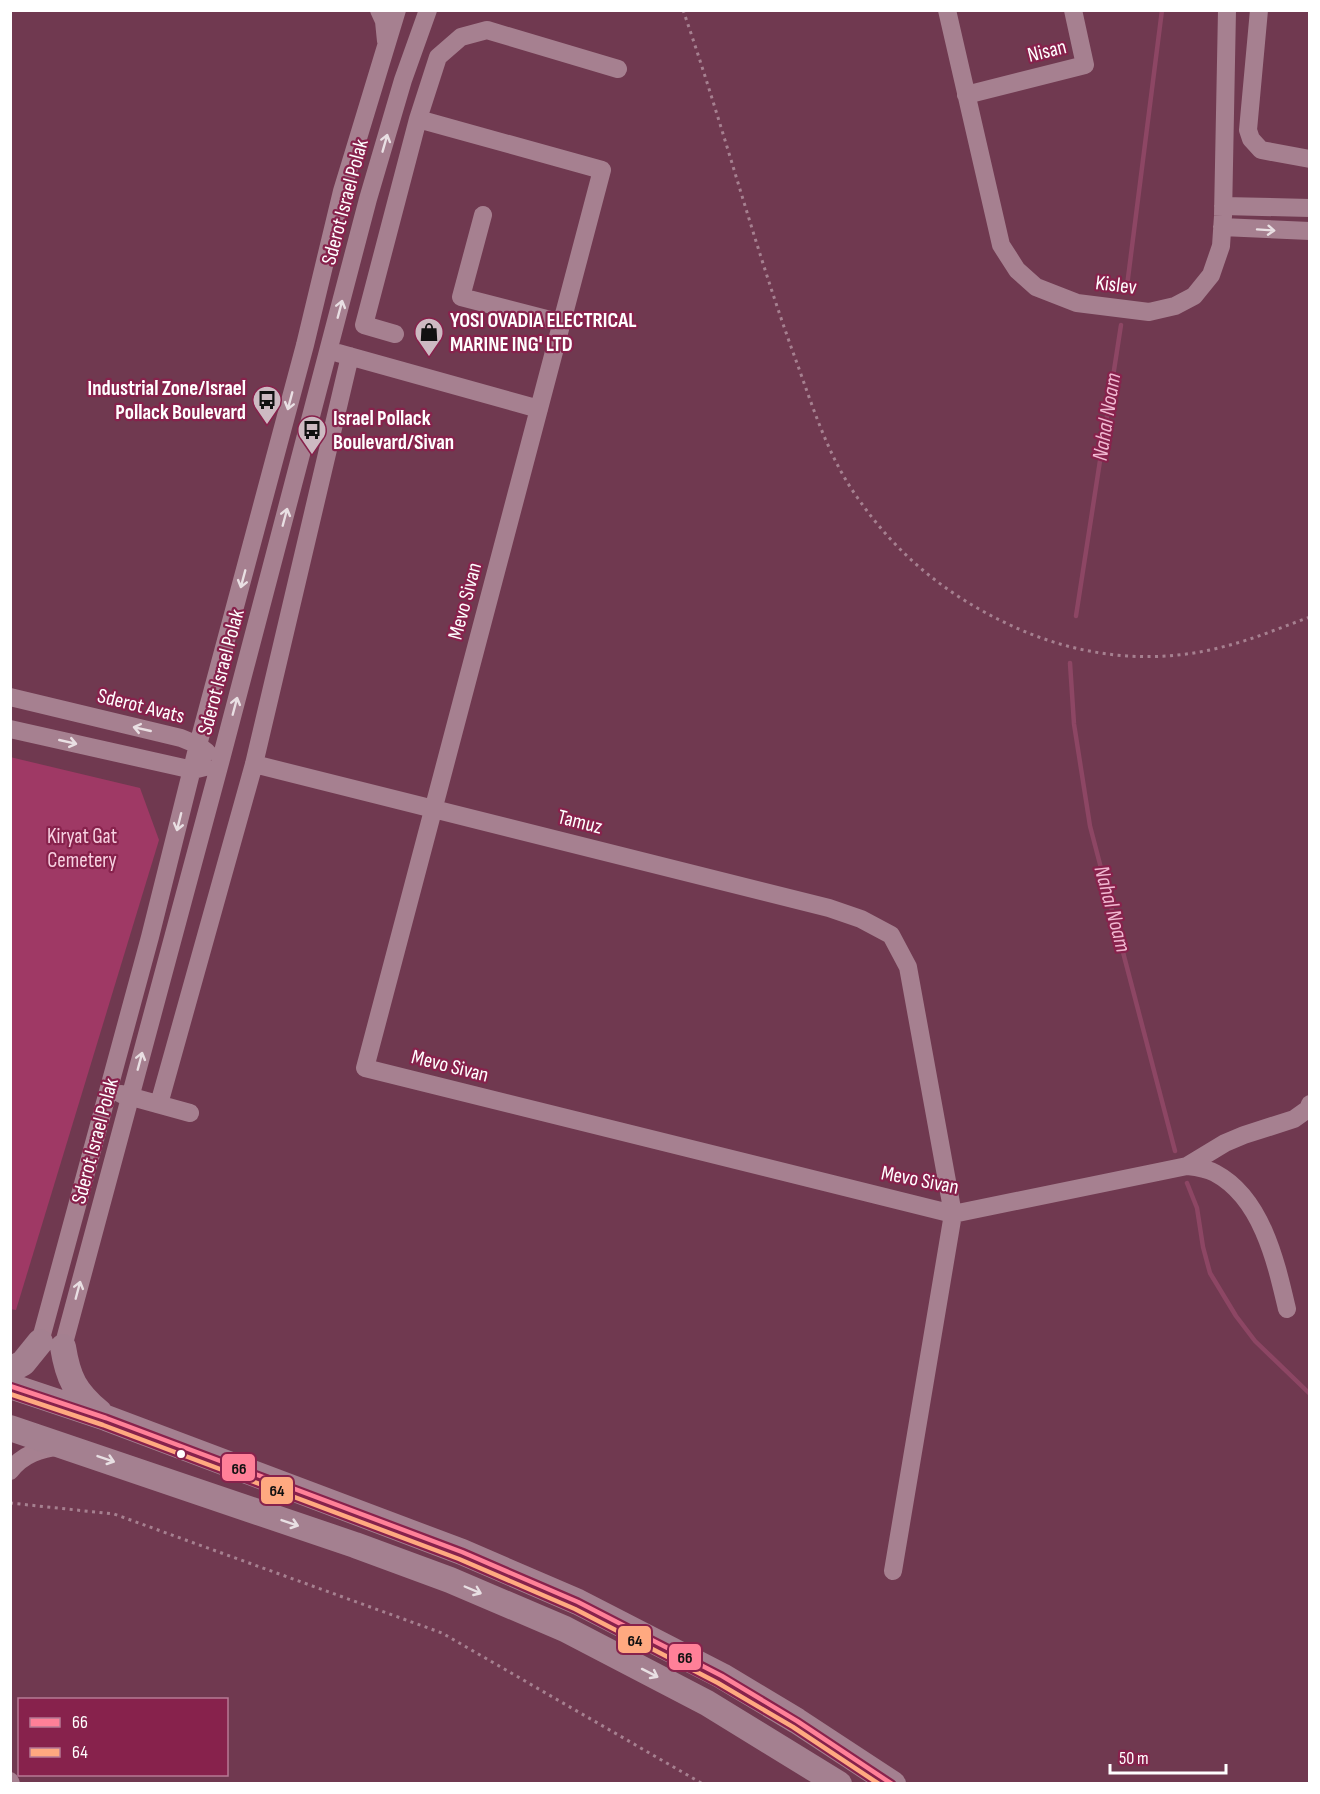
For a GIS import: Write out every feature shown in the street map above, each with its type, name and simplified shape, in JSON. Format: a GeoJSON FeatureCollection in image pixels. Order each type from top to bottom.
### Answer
{"type":"FeatureCollection","features":[{"type":"Feature","properties":{"kind":"highway"},"geometry":{"type":"LineString","coordinates":[[10,1370],[52,1344],[66,1366],[79,1394],[106,1418]]}},
{"type":"Feature","properties":{"kind":"highway"},"geometry":{"type":"LineString","coordinates":[[10,1386],[106,1418],[462,1552],[578,1602],[722,1676],[797,1721],[893,1784]]}},
{"type":"Feature","properties":{"kind":"highway"},"geometry":{"type":"LineString","coordinates":[[10,1428],[408,1564],[565,1629],[706,1703],[839,1784]]}},
{"type":"Feature","properties":{"kind":"street"},"geometry":{"type":"LineString","coordinates":[[379,10],[384,21],[387,46]]}},
{"type":"Feature","properties":{"kind":"street","name":"Sderot Israel Polak"},"geometry":{"type":"LineString","coordinates":[[52,1344],[108,1090],[305,345],[342,191],[398,10]]}},
{"type":"Feature","properties":{"kind":"street","name":"Kislev"},"geometry":{"type":"LineString","coordinates":[[947,10],[1001,245],[1017,270],[1036,287],[1077,303],[1149,312],[1175,306],[1194,296],[1211,275],[1221,246],[1227,10]]}},
{"type":"Feature","properties":{"kind":"street","name":"Nisan"},"geometry":{"type":"LineString","coordinates":[[966,95],[1085,65],[1073,10]]}},
{"type":"Feature","properties":{"kind":"street"},"geometry":{"type":"LineString","coordinates":[[1259,10],[1248,130],[1251,139],[1261,150],[1310,159]]}},
{"type":"Feature","properties":{"kind":"street","name":"Sderot Israel Polak"},"geometry":{"type":"LineString","coordinates":[[52,1344],[130,1096],[368,199],[422,11]]}},
{"type":"Feature","properties":{"kind":"street"},"geometry":{"type":"LineString","coordinates":[[395,334],[363,325],[418,119],[438,57],[461,37],[488,30],[618,69]]}},
{"type":"Feature","properties":{"kind":"street","name":"Mevo Sivan"},"geometry":{"type":"LineString","coordinates":[[418,119],[602,170],[365,1068],[953,1214],[1188,1166]]}},
{"type":"Feature","properties":{"kind":"street"},"geometry":{"type":"LineString","coordinates":[[1223,206],[1310,208]]}},
{"type":"Feature","properties":{"kind":"street"},"geometry":{"type":"LineString","coordinates":[[483,216],[461,297],[562,323]]}},
{"type":"Feature","properties":{"kind":"street"},"geometry":{"type":"LineString","coordinates":[[1222,227],[1310,231]]}},
{"type":"Feature","properties":{"kind":"street"},"geometry":{"type":"LineString","coordinates":[[305,345],[539,409]]}},
{"type":"Feature","properties":{"kind":"street"},"geometry":{"type":"LineString","coordinates":[[159,1104],[254,764],[350,356]]}},
{"type":"Feature","properties":{"kind":"street","name":"Sderot Avats"},"geometry":{"type":"LineString","coordinates":[[10,698],[181,738],[198,745],[220,763]]}},
{"type":"Feature","properties":{"kind":"street"},"geometry":{"type":"LineString","coordinates":[[10,729],[193,770],[220,763]]}},
{"type":"Feature","properties":{"kind":"street","name":"Tamuz"},"geometry":{"type":"LineString","coordinates":[[254,764],[829,908],[861,919],[891,935],[908,967],[953,1214]]}},
{"type":"Feature","properties":{"kind":"street"},"geometry":{"type":"LineString","coordinates":[[174,766],[185,779],[187,793]]}},
{"type":"Feature","properties":{"kind":"street"},"geometry":{"type":"LineString","coordinates":[[108,1090],[190,1113]]}},
{"type":"Feature","properties":{"kind":"street"},"geometry":{"type":"LineString","coordinates":[[1188,1166],[1235,1139],[1294,1119],[1308,1109],[1310,1104]]}},
{"type":"Feature","properties":{"kind":"street"},"geometry":{"type":"LineString","coordinates":[[1188,1166],[1214,1172],[1226,1180],[1259,1219],[1275,1256],[1287,1309]]}},
{"type":"Feature","properties":{"kind":"street"},"geometry":{"type":"LineString","coordinates":[[893,1571],[953,1214]]}},
{"type":"Feature","properties":{"kind":"street"},"geometry":{"type":"LineString","coordinates":[[10,1471],[16,1464],[37,1451],[66,1446]]}},
{"type":"Feature","properties":{"kind":"path"},"geometry":{"type":"LineString","coordinates":[[683,10],[758,249],[821,430],[856,496],[879,527],[925,574],[993,617],[1029,634],[1088,652],[1140,657],[1185,655],[1227,646],[1310,617]]}},
{"type":"Feature","properties":{"kind":"path"},"geometry":{"type":"LineString","coordinates":[[10,1503],[114,1514],[442,1633],[703,1784]]}},
{"type":"Feature","properties":{"kind":"green space","name":"Kiryat Gat Cemetery"},"geometry":{"type":"Polygon","coordinates":[[[10,757],[140,788],[159,840],[16,1310],[10,1309],[10,757]]]}},
{"type":"Feature","properties":{"kind":"waterway","name":"Nahal Noam"},"geometry":{"type":"LineString","coordinates":[[1127,286],[1162,10]]}},
{"type":"Feature","properties":{"kind":"waterway","name":"Nahal Noam"},"geometry":{"type":"LineString","coordinates":[[1076,616],[1121,325]]}},
{"type":"Feature","properties":{"kind":"waterway","name":"Nahal Noam"},"geometry":{"type":"LineString","coordinates":[[1070,663],[1074,724],[1090,826],[1175,1151]]}},
{"type":"Feature","properties":{"kind":"waterway","name":"Nahal Noam"},"geometry":{"type":"LineString","coordinates":[[1187,1183],[1197,1208],[1210,1273],[1236,1316],[1255,1341],[1310,1394]]}},
{"type":"Feature","properties":{"kind":"transit line","name":"66"},"geometry":{"type":"LineString","coordinates":[[10,1386],[106,1418],[462,1552],[578,1602],[722,1676],[797,1721],[892,1784]]}},
{"type":"Feature","properties":{"kind":"transit line","name":"64"},"geometry":{"type":"LineString","coordinates":[[10,1394],[103,1425],[459,1559],[575,1609],[718,1683],[793,1727],[879,1784]]}},
{"type":"Feature","properties":{"kind":"place","name":"YOSI OVADIA ELECTRICAL MARINE ING' LTD"},"geometry":{"type":"Point","coordinates":[429,358]}},
{"type":"Feature","properties":{"kind":"place","name":"Industrial Zone/Israel Pollack Boulevard"},"geometry":{"type":"Point","coordinates":[267,426]}},
{"type":"Feature","properties":{"kind":"place","name":"Israel Pollack Boulevard/Sivan"},"geometry":{"type":"Point","coordinates":[312,456]}}]}
